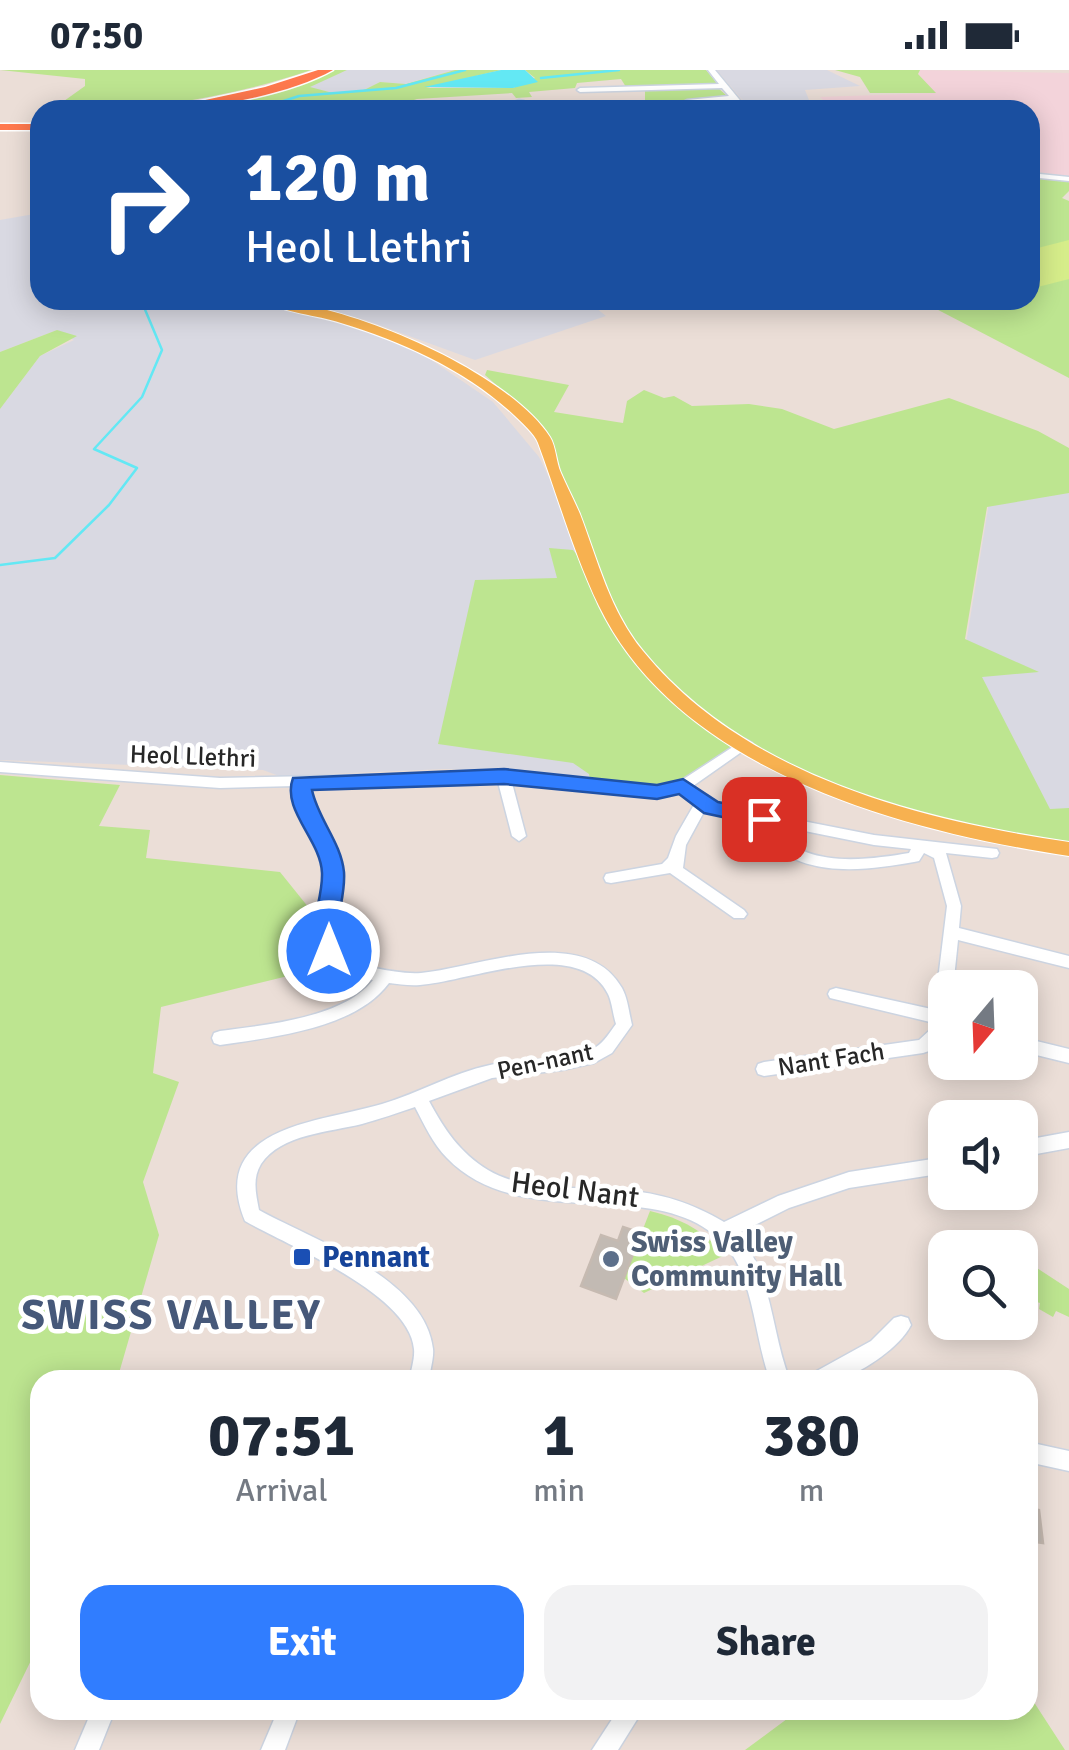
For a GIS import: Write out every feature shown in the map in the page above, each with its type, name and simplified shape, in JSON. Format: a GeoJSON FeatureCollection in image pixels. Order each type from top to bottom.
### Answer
{"type":"FeatureCollection","features":[{"type":"Feature","properties":{"kind":"highway"},"geometry":{"type":"LineString","coordinates":[[216,100],[328,70]]}},
{"type":"Feature","properties":{"kind":"highway"},"geometry":{"type":"LineString","coordinates":[[0,125],[30,123]]}},
{"type":"Feature","properties":{"kind":"main road"},"geometry":{"type":"LineString","coordinates":[[306,310],[377,329],[419,346],[470,374],[524,421],[530,437],[545,450],[567,496],[594,582],[638,656],[666,686],[745,743],[870,803],[956,829],[1069,849]]}},
{"type":"Feature","properties":{"kind":"street"},"geometry":{"type":"LineString","coordinates":[[711,70],[734,98]]}},
{"type":"Feature","properties":{"kind":"street"},"geometry":{"type":"LineString","coordinates":[[580,90],[724,86]]}},
{"type":"Feature","properties":{"kind":"street"},"geometry":{"type":"LineString","coordinates":[[697,100],[734,98]]}},
{"type":"Feature","properties":{"kind":"street"},"geometry":{"type":"LineString","coordinates":[[1040,176],[1069,179]]}},
{"type":"Feature","properties":{"kind":"street"},"geometry":{"type":"LineString","coordinates":[[745,743],[683,786],[702,803],[764,819],[923,846],[992,853]]}},
{"type":"Feature","properties":{"kind":"street","name":"Heol Llethri"},"geometry":{"type":"LineString","coordinates":[[0,768],[161,780],[301,783],[504,776],[657,792],[683,786]]}},
{"type":"Feature","properties":{"kind":"street"},"geometry":{"type":"LineString","coordinates":[[504,776],[519,836]]}},
{"type":"Feature","properties":{"kind":"street","name":"Pen-nant"},"geometry":{"type":"LineString","coordinates":[[301,783],[306,810],[327,850],[333,873],[323,930],[329,951],[356,970],[424,978],[538,958],[582,962],[608,978],[622,999],[624,1025],[598,1054],[490,1072],[383,1111],[294,1132],[268,1144],[250,1165],[242,1182],[250,1215],[390,1291],[415,1318],[426,1343],[420,1370]]}},
{"type":"Feature","properties":{"kind":"street"},"geometry":{"type":"LineString","coordinates":[[611,878],[666,869],[702,803]]}},
{"type":"Feature","properties":{"kind":"street"},"geometry":{"type":"LineString","coordinates":[[764,819],[767,830],[787,849],[828,862],[890,862],[914,856],[923,846]]}},
{"type":"Feature","properties":{"kind":"street"},"geometry":{"type":"LineString","coordinates":[[923,846],[940,855],[950,878],[954,933],[948,970]]}},
{"type":"Feature","properties":{"kind":"street"},"geometry":{"type":"LineString","coordinates":[[673,862],[676,870],[739,914]]}},
{"type":"Feature","properties":{"kind":"street"},"geometry":{"type":"LineString","coordinates":[[954,933],[1069,962]]}},
{"type":"Feature","properties":{"kind":"street"},"geometry":{"type":"LineString","coordinates":[[220,1038],[263,1032],[364,1003],[378,991],[385,976]]}},
{"type":"Feature","properties":{"kind":"street"},"geometry":{"type":"LineString","coordinates":[[836,994],[928,1013]]}},
{"type":"Feature","properties":{"kind":"street","name":"Nant Fach"},"geometry":{"type":"LineString","coordinates":[[764,1070],[923,1046],[928,1041]]}},
{"type":"Feature","properties":{"kind":"street"},"geometry":{"type":"LineString","coordinates":[[1038,1048],[1069,1056]]}},
{"type":"Feature","properties":{"kind":"street","name":"Heol Nant"},"geometry":{"type":"LineString","coordinates":[[418,1097],[455,1155],[486,1178],[526,1190],[660,1200],[724,1231]]}},
{"type":"Feature","properties":{"kind":"street"},"geometry":{"type":"LineString","coordinates":[[1038,1146],[1069,1140]]}},
{"type":"Feature","properties":{"kind":"street"},"geometry":{"type":"LineString","coordinates":[[777,1370],[746,1263],[724,1231],[849,1180],[928,1168]]}},
{"type":"Feature","properties":{"kind":"street"},"geometry":{"type":"LineString","coordinates":[[838,1370],[878,1348],[901,1325]]}},
{"type":"Feature","properties":{"kind":"street"},"geometry":{"type":"LineString","coordinates":[[1038,1454],[1069,1461]]}},
{"type":"Feature","properties":{"kind":"street"},"geometry":{"type":"LineString","coordinates":[[88,1750],[100,1720]]}},
{"type":"Feature","properties":{"kind":"street"},"geometry":{"type":"LineString","coordinates":[[272,1750],[284,1720]]}},
{"type":"Feature","properties":{"kind":"street"},"geometry":{"type":"LineString","coordinates":[[604,1750],[625,1720]]}},
{"type":"Feature","properties":{"kind":"shaded area"},"geometry":{"type":"Polygon","coordinates":[[[347,70],[455,70],[405,84],[380,82],[362,91],[333,93],[308,87],[347,70]]]}},
{"type":"Feature","properties":{"kind":"shaded area"},"geometry":{"type":"Polygon","coordinates":[[[717,70],[827,70],[860,86],[805,90],[809,100],[742,100],[717,70]]]}},
{"type":"Feature","properties":{"kind":"shaded area"},"geometry":{"type":"Polygon","coordinates":[[[920,70],[1069,73],[1069,176],[1040,172],[1040,100],[820,97],[935,93],[918,74],[920,70]]]}},
{"type":"Feature","properties":{"kind":"shaded area"},"geometry":{"type":"Polygon","coordinates":[[[30,215],[30,310],[296,310],[415,349],[493,402],[539,457],[566,512],[590,593],[619,783],[563,774],[445,769],[279,776],[263,770],[0,760],[0,409],[40,356],[74,340],[57,330],[0,352],[0,220],[30,215]]]}},
{"type":"Feature","properties":{"kind":"shaded area"},"geometry":{"type":"Polygon","coordinates":[[[326,310],[598,310],[606,316],[475,360],[326,310]]]}},
{"type":"Feature","properties":{"kind":"shaded area"},"geometry":{"type":"Polygon","coordinates":[[[993,478],[1069,488],[1069,833],[1056,831],[962,668],[993,478]]]}},
{"type":"Feature","properties":{"kind":"green space"},"geometry":{"type":"Polygon","coordinates":[[[0,70],[311,70],[252,88],[192,100],[65,100],[85,86],[85,79],[0,70]]]}},
{"type":"Feature","properties":{"kind":"green space"},"geometry":{"type":"Polygon","coordinates":[[[333,70],[347,70],[310,87],[333,93],[362,91],[380,82],[406,84],[455,70],[501,70],[426,88],[513,88],[535,78],[525,70],[706,70],[717,83],[626,87],[621,79],[577,83],[575,88],[529,92],[532,97],[516,98],[512,93],[414,100],[228,100],[333,70]]]}},
{"type":"Feature","properties":{"kind":"green space"},"geometry":{"type":"Polygon","coordinates":[[[835,70],[920,70],[918,74],[936,93],[870,93],[860,77],[835,70]]]}},
{"type":"Feature","properties":{"kind":"green space"},"geometry":{"type":"Polygon","coordinates":[[[718,88],[726,95],[695,100],[645,100],[645,89],[718,88]]]}},
{"type":"Feature","properties":{"kind":"green space"},"geometry":{"type":"Polygon","coordinates":[[[1040,178],[1069,182],[1069,191],[1062,198],[1069,201],[1069,378],[938,310],[1040,310],[1040,178]]]}},
{"type":"Feature","properties":{"kind":"green space"},"geometry":{"type":"Polygon","coordinates":[[[1069,240],[1069,279],[1040,286],[1040,247],[1069,240]]]}},
{"type":"Feature","properties":{"kind":"green space"},"geometry":{"type":"Polygon","coordinates":[[[57,330],[77,336],[40,356],[0,409],[0,352],[57,330]]]}},
{"type":"Feature","properties":{"kind":"green space"},"geometry":{"type":"Polygon","coordinates":[[[487,370],[569,385],[554,412],[623,423],[627,401],[644,390],[664,398],[674,396],[692,406],[749,404],[782,409],[834,429],[949,398],[1038,431],[1069,448],[1069,493],[987,507],[965,639],[1039,672],[982,677],[1050,809],[1069,808],[1069,849],[871,803],[745,743],[703,772],[659,789],[591,784],[589,774],[573,763],[438,744],[475,580],[557,578],[549,548],[573,550],[592,574],[525,410],[485,375],[487,370]]]}},
{"type":"Feature","properties":{"kind":"green space"},"geometry":{"type":"Polygon","coordinates":[[[0,775],[120,785],[99,826],[150,830],[146,858],[280,872],[309,908],[321,968],[161,1007],[153,1073],[179,1082],[143,1182],[159,1235],[120,1370],[30,1370],[30,1662],[0,1724],[0,775]]]}},
{"type":"Feature","properties":{"kind":"green space"},"geometry":{"type":"Polygon","coordinates":[[[650,1211],[692,1227],[725,1255],[644,1293],[624,1278],[650,1211]]]}},
{"type":"Feature","properties":{"kind":"green space"},"geometry":{"type":"Polygon","coordinates":[[[1038,1269],[1069,1289],[1069,1317],[1056,1311],[1053,1317],[1039,1309],[1038,1269]]]}},
{"type":"Feature","properties":{"kind":"green space"},"geometry":{"type":"Polygon","coordinates":[[[1038,1708],[1065,1750],[745,1750],[786,1720],[1038,1720],[1038,1708]]]}},
{"type":"Feature","properties":{"kind":"water"},"geometry":{"type":"Polygon","coordinates":[[[501,70],[525,70],[538,82],[513,88],[424,87],[501,70]]]}},
{"type":"Feature","properties":{"kind":"building","name":"Swiss Valley Community Hall"},"geometry":{"type":"Polygon","coordinates":[[[623,1227],[641,1233],[616,1299],[581,1286],[601,1235],[618,1241],[623,1227]]]}},
{"type":"Feature","properties":{"kind":"building"},"geometry":{"type":"Polygon","coordinates":[[[1038,1510],[1039,1510],[1043,1543],[1038,1542],[1038,1510]]]}},
{"type":"Feature","properties":{"kind":"waterway"},"geometry":{"type":"LineString","coordinates":[[287,100],[396,88],[465,70]]}},
{"type":"Feature","properties":{"kind":"waterway"},"geometry":{"type":"LineString","coordinates":[[541,78],[619,70]]}},
{"type":"Feature","properties":{"kind":"waterway"},"geometry":{"type":"LineString","coordinates":[[0,565],[55,558],[109,505],[137,468],[94,449],[142,397],[162,350],[145,310]]}},
{"type":"Feature","properties":{"kind":"place","name":"Pennant"},"geometry":{"type":"Point","coordinates":[302,1257]}},
{"type":"Feature","properties":{"kind":"place","name":"Swiss Valley Community Hall"},"geometry":{"type":"Point","coordinates":[611,1259]}},
{"type":"Feature","properties":{"kind":"district","name":"SWISS VALLEY"},"geometry":{"type":"Point","coordinates":[172,1315]}},
{"type":"Feature","properties":{"kind":"route"},"geometry":{"type":"LineString","coordinates":[[329,951],[323,930],[333,873],[327,850],[306,810],[301,783],[504,776],[657,792],[683,786],[712,808],[764,819]]}}]}
